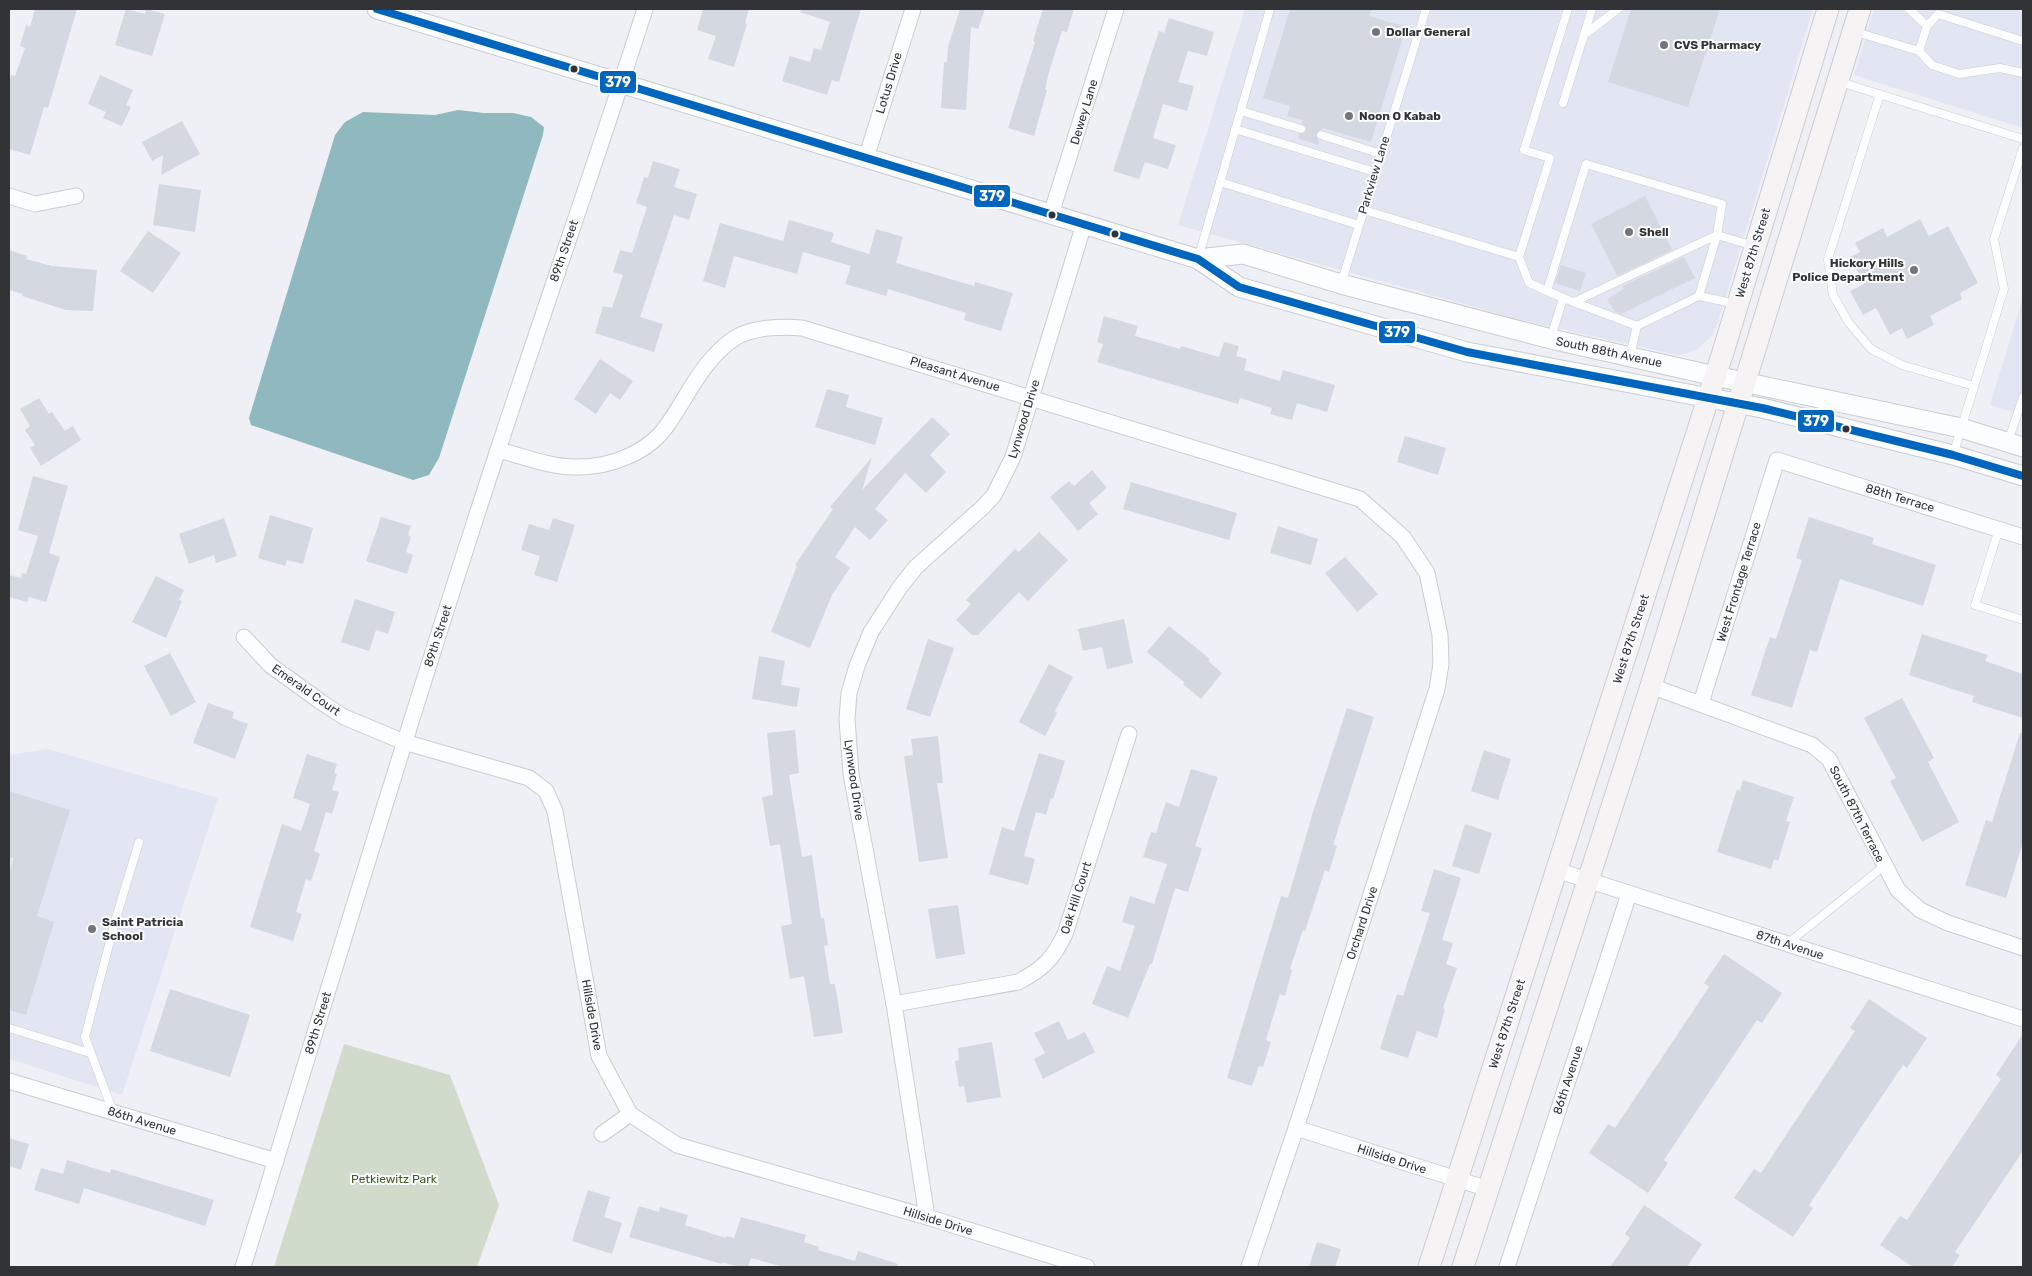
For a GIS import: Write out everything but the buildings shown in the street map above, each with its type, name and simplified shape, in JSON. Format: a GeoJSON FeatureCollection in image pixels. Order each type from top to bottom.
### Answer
{"type":"FeatureCollection","features":[{"type":"Feature","properties":{"kind":"main road","name":"West 87th Street"},"geometry":{"type":"LineString","coordinates":[[1429,1267],[1738,304],[1828,9]]}},
{"type":"Feature","properties":{"kind":"main road"},"geometry":{"type":"LineString","coordinates":[[1463,1267],[1651,686],[1860,9]]}},
{"type":"Feature","properties":{"kind":"street","name":"South 88th Avenue"},"geometry":{"type":"LineString","coordinates":[[377,9],[1198,259],[1239,287],[1467,352],[1772,410],[1954,455],[2023,476]]}},
{"type":"Feature","properties":{"kind":"street","name":"89th Street"},"geometry":{"type":"LineString","coordinates":[[243,1267],[404,742],[498,450],[644,9]]}},
{"type":"Feature","properties":{"kind":"street","name":"Lotus Drive"},"geometry":{"type":"LineString","coordinates":[[866,158],[912,9]]}},
{"type":"Feature","properties":{"kind":"street","name":"Dewey Lane"},"geometry":{"type":"LineString","coordinates":[[1052,214],[1116,9]]}},
{"type":"Feature","properties":{"kind":"street"},"geometry":{"type":"LineString","coordinates":[[9,196],[34,204],[76,196]]}},
{"type":"Feature","properties":{"kind":"street","name":"Lynwood Drive"},"geometry":{"type":"LineString","coordinates":[[927,1217],[894,1004],[851,774],[848,740],[849,693],[857,666],[871,632],[900,587],[916,568],[994,495],[1013,457],[1084,224]]}},
{"type":"Feature","properties":{"kind":"street","name":"South 88th Avenue"},"geometry":{"type":"LineString","coordinates":[[1198,259],[1243,254],[1341,284],[1551,339],[1745,383],[1961,428],[2016,445]]}},
{"type":"Feature","properties":{"kind":"street","name":"Pleasant Avenue"},"geometry":{"type":"LineString","coordinates":[[498,450],[550,464],[575,468],[600,465],[626,458],[646,445],[667,426],[702,369],[720,350],[737,337],[779,326],[802,328],[1031,397],[1360,500],[1403,537],[1427,573]]}},
{"type":"Feature","properties":{"kind":"street","name":"88th Terrace"},"geometry":{"type":"LineString","coordinates":[[1777,460],[2023,537]]}},
{"type":"Feature","properties":{"kind":"street","name":"West Frontage Terrace"},"geometry":{"type":"LineString","coordinates":[[1702,704],[1777,460]]}},
{"type":"Feature","properties":{"kind":"street","name":"Orchard Drive"},"geometry":{"type":"LineString","coordinates":[[1249,1267],[1296,1128],[1437,689],[1441,664],[1440,636],[1427,573]]}},
{"type":"Feature","properties":{"kind":"street","name":"Emerald Court"},"geometry":{"type":"LineString","coordinates":[[244,637],[270,666],[321,702],[344,717],[404,742]]}},
{"type":"Feature","properties":{"kind":"street","name":"South 87th Terrace"},"geometry":{"type":"LineString","coordinates":[[1651,686],[1812,745],[1829,759],[1898,890],[1920,910],[1948,922],[2023,948]]}},
{"type":"Feature","properties":{"kind":"street","name":"Oak Hill Court"},"geometry":{"type":"LineString","coordinates":[[894,1004],[1018,982],[1034,974],[1047,963],[1065,934],[1129,734]]}},
{"type":"Feature","properties":{"kind":"street","name":"Hillside Drive"},"geometry":{"type":"LineString","coordinates":[[404,742],[528,778],[546,792],[555,811],[599,1056],[630,1114],[677,1145],[927,1217],[1087,1267]]}},
{"type":"Feature","properties":{"kind":"street","name":"87th Avenue"},"geometry":{"type":"LineString","coordinates":[[1556,870],[2023,1019]]}},
{"type":"Feature","properties":{"kind":"street","name":"86th Avenue"},"geometry":{"type":"LineString","coordinates":[[1507,1267],[1629,894]]}},
{"type":"Feature","properties":{"kind":"street","name":"86th Avenue"},"geometry":{"type":"LineString","coordinates":[[9,1080],[276,1161]]}},
{"type":"Feature","properties":{"kind":"street"},"geometry":{"type":"LineString","coordinates":[[602,1134],[630,1114]]}},
{"type":"Feature","properties":{"kind":"street","name":"Hillside Drive"},"geometry":{"type":"LineString","coordinates":[[1296,1128],[1488,1189]]}},
{"type":"Feature","properties":{"kind":"lane"},"geometry":{"type":"LineString","coordinates":[[1198,259],[1270,9]]}},
{"type":"Feature","properties":{"kind":"lane","name":"Parkview Lane"},"geometry":{"type":"LineString","coordinates":[[1341,284],[1426,9]]}},
{"type":"Feature","properties":{"kind":"lane"},"geometry":{"type":"LineString","coordinates":[[1568,9],[1524,150],[1550,158],[1519,258],[1529,283],[1637,326],[1699,296],[1738,304]]}},
{"type":"Feature","properties":{"kind":"lane"},"geometry":{"type":"LineString","coordinates":[[1563,103],[1592,9]]}},
{"type":"Feature","properties":{"kind":"lane"},"geometry":{"type":"LineString","coordinates":[[1584,35],[1618,9]]}},
{"type":"Feature","properties":{"kind":"lane"},"geometry":{"type":"LineString","coordinates":[[1910,9],[1927,26]]}},
{"type":"Feature","properties":{"kind":"lane"},"geometry":{"type":"LineString","coordinates":[[1919,51],[1927,26],[1938,14],[2023,41]]}},
{"type":"Feature","properties":{"kind":"lane"},"geometry":{"type":"LineString","coordinates":[[1853,32],[1919,51],[1932,65],[1958,74],[2000,68],[2023,73]]}},
{"type":"Feature","properties":{"kind":"lane"},"geometry":{"type":"LineString","coordinates":[[1838,81],[2023,139]]}},
{"type":"Feature","properties":{"kind":"lane"},"geometry":{"type":"LineString","coordinates":[[1880,94],[1828,259],[1833,295],[1850,323],[1871,349],[1902,366],[1974,386]]}},
{"type":"Feature","properties":{"kind":"lane"},"geometry":{"type":"LineString","coordinates":[[1241,110],[1300,129]]}},
{"type":"Feature","properties":{"kind":"lane"},"geometry":{"type":"LineString","coordinates":[[1236,129],[1375,172]]}},
{"type":"Feature","properties":{"kind":"lane"},"geometry":{"type":"LineString","coordinates":[[1321,135],[1381,154]]}},
{"type":"Feature","properties":{"kind":"lane"},"geometry":{"type":"LineString","coordinates":[[1954,455],[2004,289],[1994,240],[2023,148]]}},
{"type":"Feature","properties":{"kind":"lane"},"geometry":{"type":"LineString","coordinates":[[1547,291],[1586,164],[1722,204],[1717,235],[1699,296]]}},
{"type":"Feature","properties":{"kind":"lane"},"geometry":{"type":"LineString","coordinates":[[1220,182],[1359,225]]}},
{"type":"Feature","properties":{"kind":"lane"},"geometry":{"type":"LineString","coordinates":[[1364,210],[1519,258]]}},
{"type":"Feature","properties":{"kind":"lane"},"geometry":{"type":"LineString","coordinates":[[1574,302],[1717,235],[1756,246]]}},
{"type":"Feature","properties":{"kind":"lane"},"geometry":{"type":"LineString","coordinates":[[1551,339],[1563,298]]}},
{"type":"Feature","properties":{"kind":"lane"},"geometry":{"type":"LineString","coordinates":[[1630,356],[1637,326]]}},
{"type":"Feature","properties":{"kind":"lane"},"geometry":{"type":"LineString","coordinates":[[2016,445],[2023,396]]}},
{"type":"Feature","properties":{"kind":"lane"},"geometry":{"type":"LineString","coordinates":[[1999,529],[1976,605],[2023,620]]}},
{"type":"Feature","properties":{"kind":"lane"},"geometry":{"type":"LineString","coordinates":[[113,1112],[85,1037],[116,918],[140,842]]}},
{"type":"Feature","properties":{"kind":"lane"},"geometry":{"type":"LineString","coordinates":[[1786,944],[1884,866]]}},
{"type":"Feature","properties":{"kind":"lane"},"geometry":{"type":"LineString","coordinates":[[9,1028],[90,1053]]}},
{"type":"Feature","properties":{"kind":"shaded area"},"geometry":{"type":"Polygon","coordinates":[[[1245,9],[1813,9],[1718,322],[1712,336],[1695,351],[1678,355],[1529,322],[1178,225],[1245,9]]]}},
{"type":"Feature","properties":{"kind":"shaded area"},"geometry":{"type":"Polygon","coordinates":[[[1874,9],[2023,9],[2023,128],[1854,75],[1874,9]]]}},
{"type":"Feature","properties":{"kind":"shaded area"},"geometry":{"type":"Polygon","coordinates":[[[2023,297],[2023,415],[1990,405],[2023,297]]]}},
{"type":"Feature","properties":{"kind":"shaded area","name":"Saint Patricia School"},"geometry":{"type":"Polygon","coordinates":[[[48,749],[218,798],[122,1095],[9,1059],[9,755],[48,749]]]}},
{"type":"Feature","properties":{"kind":"green space","name":"Petkiewitz Park"},"geometry":{"type":"Polygon","coordinates":[[[344,1044],[450,1075],[499,1205],[477,1267],[274,1267],[344,1044]]]}},
{"type":"Feature","properties":{"kind":"water"},"geometry":{"type":"Polygon","coordinates":[[[458,110],[484,113],[513,113],[531,117],[544,127],[439,458],[429,475],[413,480],[251,425],[249,418],[335,135],[345,122],[363,112],[435,115],[458,110]]]}},
{"type":"Feature","properties":{"kind":"transit line","name":"379"},"geometry":{"type":"LineString","coordinates":[[377,9],[1198,259],[1239,287],[1467,352],[1762,408],[1953,455],[2023,476]]}},
{"type":"Feature","properties":{"kind":"place","name":"Dollar General"},"geometry":{"type":"Point","coordinates":[1376,32]}},
{"type":"Feature","properties":{"kind":"place","name":"CVS Pharmacy"},"geometry":{"type":"Point","coordinates":[1664,45]}},
{"type":"Feature","properties":{"kind":"place","name":"Noon O Kabab"},"geometry":{"type":"Point","coordinates":[1349,116]}},
{"type":"Feature","properties":{"kind":"place","name":"Shell"},"geometry":{"type":"Point","coordinates":[1629,232]}},
{"type":"Feature","properties":{"kind":"place","name":"Hickory Hills Police Department"},"geometry":{"type":"Point","coordinates":[1914,270]}},
{"type":"Feature","properties":{"kind":"place","name":"Saint Patricia School"},"geometry":{"type":"Point","coordinates":[92,929]}}]}
